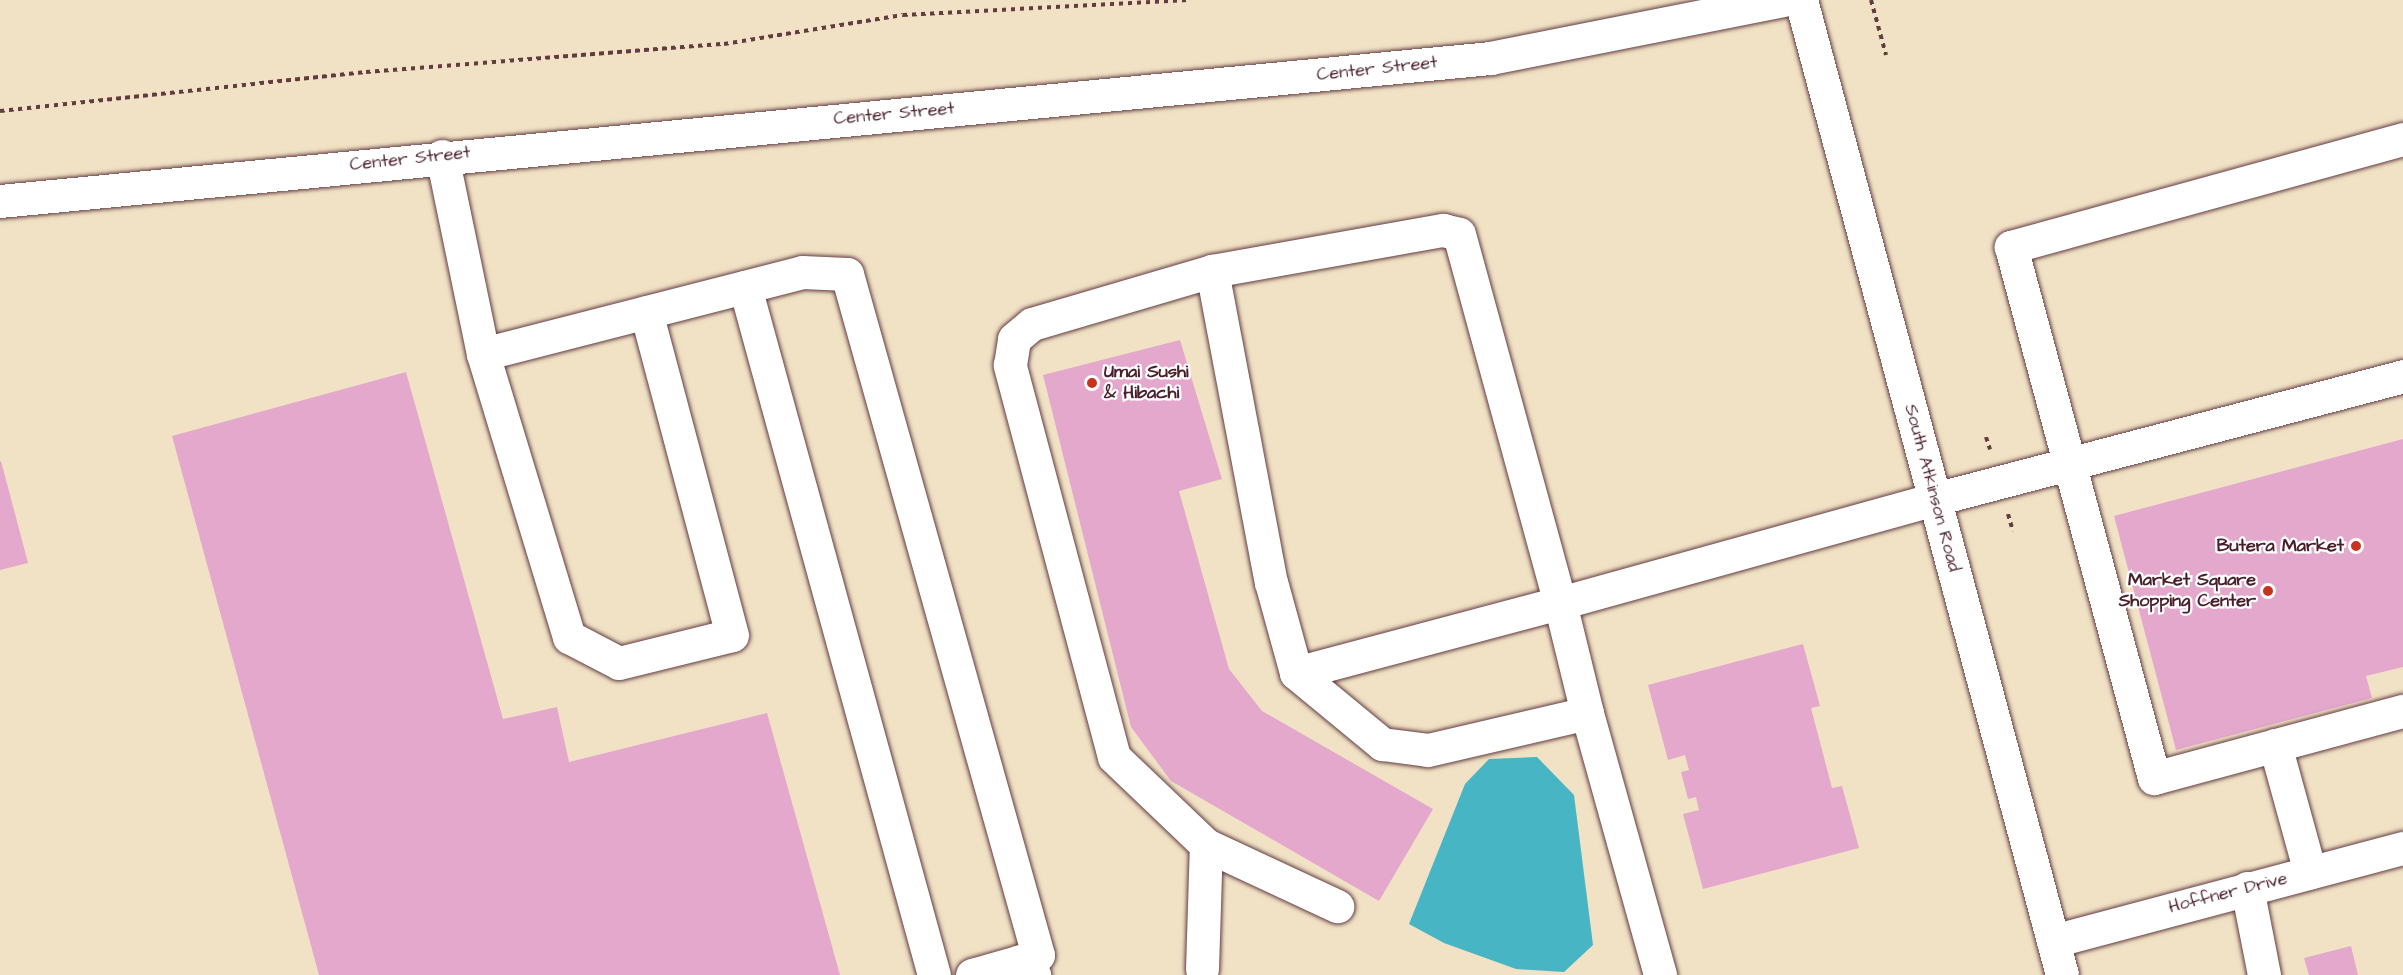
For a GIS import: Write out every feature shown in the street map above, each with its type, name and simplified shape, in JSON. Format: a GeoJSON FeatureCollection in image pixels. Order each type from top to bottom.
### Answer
{"type":"FeatureCollection","features":[{"type":"Feature","properties":{"kind":"street","name":"Center Street"},"geometry":{"type":"LineString","coordinates":[[0,201],[442,156],[1490,58],[1783,0]]}},
{"type":"Feature","properties":{"kind":"street","name":"South Atkinson Road"},"geometry":{"type":"LineString","coordinates":[[1801,0],[2062,975]]}},
{"type":"Feature","properties":{"kind":"street"},"geometry":{"type":"LineString","coordinates":[[2403,139],[2011,247],[2154,778],[2403,711]]}},
{"type":"Feature","properties":{"kind":"street"},"geometry":{"type":"LineString","coordinates":[[442,156],[483,354],[569,637],[619,663],[732,635],[646,312]]}},
{"type":"Feature","properties":{"kind":"street"},"geometry":{"type":"LineString","coordinates":[[1337,906],[1206,845],[1114,757],[1010,365],[1014,339],[1032,324],[1212,271],[1443,230],[1459,234],[1560,603],[1587,713],[1660,975]]}},
{"type":"Feature","properties":{"kind":"street"},"geometry":{"type":"LineString","coordinates":[[1212,271],[1271,582],[1296,673],[1382,744],[1428,750],[1587,713]]}},
{"type":"Feature","properties":{"kind":"street"},"geometry":{"type":"LineString","coordinates":[[483,354],[802,272],[847,274],[1038,955],[1026,969],[972,975]]}},
{"type":"Feature","properties":{"kind":"street"},"geometry":{"type":"LineString","coordinates":[[745,287],[934,975]]}},
{"type":"Feature","properties":{"kind":"street"},"geometry":{"type":"LineString","coordinates":[[1296,673],[1560,603],[1935,499],[2403,376]]}},
{"type":"Feature","properties":{"kind":"street"},"geometry":{"type":"LineString","coordinates":[[2276,745],[2310,872]]}},
{"type":"Feature","properties":{"kind":"street"},"geometry":{"type":"LineString","coordinates":[[1202,969],[1206,845]]}},
{"type":"Feature","properties":{"kind":"street","name":"Hoffner Drive"},"geometry":{"type":"LineString","coordinates":[[2053,941],[2403,848]]}},
{"type":"Feature","properties":{"kind":"street"},"geometry":{"type":"LineString","coordinates":[[2247,888],[2264,975]]}},
{"type":"Feature","properties":{"kind":"path"},"geometry":{"type":"LineString","coordinates":[[0,111],[366,72],[724,44],[903,15],[1189,0]]}},
{"type":"Feature","properties":{"kind":"path"},"geometry":{"type":"LineString","coordinates":[[1871,0],[1886,55]]}},
{"type":"Feature","properties":{"kind":"water"},"geometry":{"type":"Polygon","coordinates":[[[1537,757],[1574,795],[1593,945],[1564,972],[1516,969],[1444,943],[1409,924],[1465,784],[1489,759],[1537,757]]]}},
{"type":"Feature","properties":{"kind":"building"},"geometry":{"type":"Polygon","coordinates":[[[1180,340],[1222,479],[1179,491],[1229,669],[1262,711],[1433,809],[1379,901],[1171,781],[1131,727],[1043,375],[1180,340]]]}},
{"type":"Feature","properties":{"kind":"building"},"geometry":{"type":"Polygon","coordinates":[[[406,372],[503,719],[557,707],[569,762],[767,713],[840,975],[319,975],[172,436],[406,372]]]}},
{"type":"Feature","properties":{"kind":"building","name":"Market Square Shopping Center"},"geometry":{"type":"Polygon","coordinates":[[[2403,439],[2403,667],[2366,676],[2372,698],[2176,750],[2114,516],[2403,439]]]}},
{"type":"Feature","properties":{"kind":"building"},"geometry":{"type":"Polygon","coordinates":[[[0,462],[28,563],[0,570],[0,462]]]}},
{"type":"Feature","properties":{"kind":"building"},"geometry":{"type":"Polygon","coordinates":[[[1803,644],[1820,706],[1811,708],[1832,788],[1842,786],[1859,848],[1703,889],[1683,814],[1699,810],[1696,797],[1688,799],[1681,772],[1689,770],[1685,755],[1668,760],[1648,685],[1803,644]]]}},
{"type":"Feature","properties":{"kind":"building"},"geometry":{"type":"Polygon","coordinates":[[[2351,946],[2358,975],[2309,975],[2304,958],[2351,946]]]}},
{"type":"Feature","properties":{"kind":"place","name":"Umai Sushi & Hibachi"},"geometry":{"type":"Point","coordinates":[1092,383]}},
{"type":"Feature","properties":{"kind":"place","name":"Butera Market"},"geometry":{"type":"Point","coordinates":[2356,546]}},
{"type":"Feature","properties":{"kind":"place","name":"Market Square Shopping Center"},"geometry":{"type":"Point","coordinates":[2268,591]}}]}
